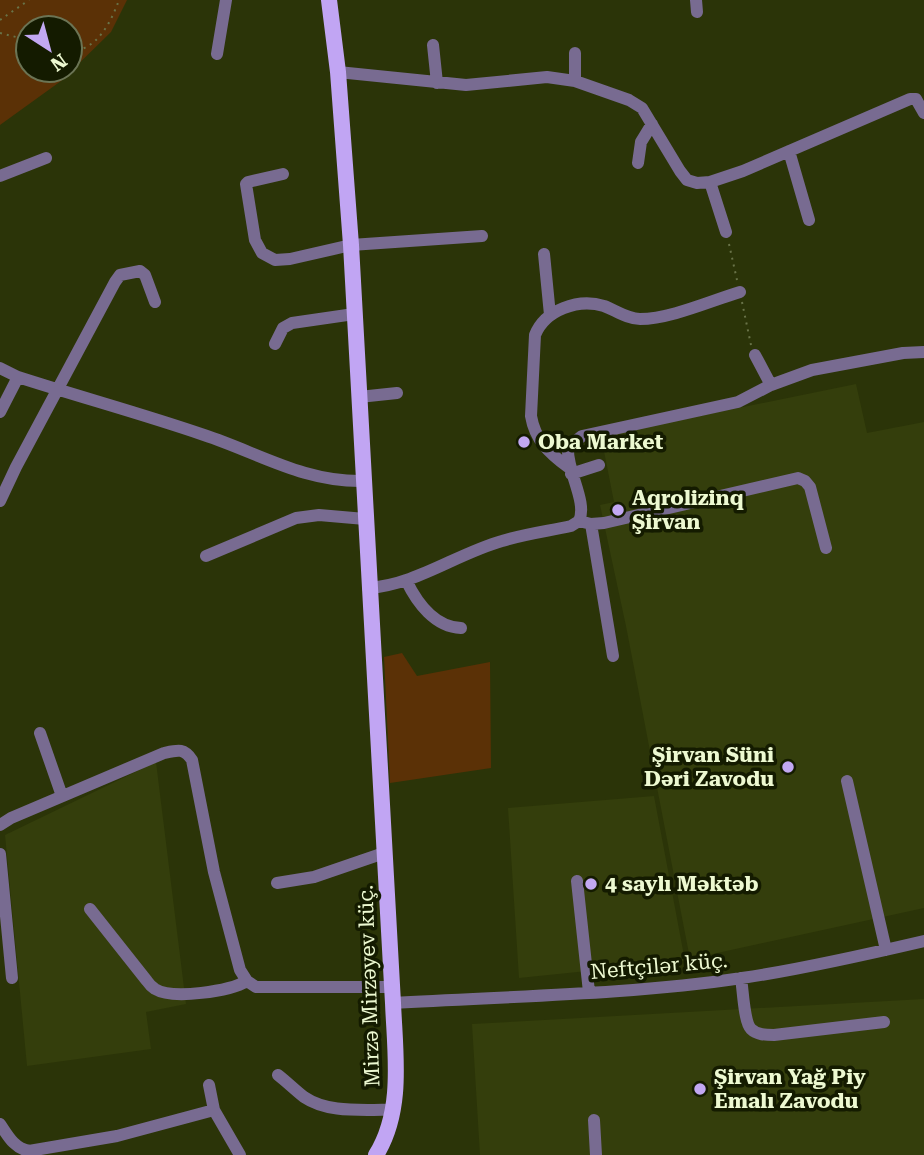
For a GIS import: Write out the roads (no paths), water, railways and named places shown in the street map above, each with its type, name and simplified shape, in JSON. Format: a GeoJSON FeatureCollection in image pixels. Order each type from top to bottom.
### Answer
{"type":"FeatureCollection","features":[{"type":"Feature","properties":{"kind":"main road","name":"Mirzə Mirzəyev küç."},"geometry":{"type":"LineString","coordinates":[[329,0],[338,72],[351,245],[396,1085],[393,1110],[379,1154]]}},
{"type":"Feature","properties":{"kind":"street"},"geometry":{"type":"LineString","coordinates":[[217,54],[226,0]]}},
{"type":"Feature","properties":{"kind":"street"},"geometry":{"type":"LineString","coordinates":[[433,45],[437,83]]}},
{"type":"Feature","properties":{"kind":"street"},"geometry":{"type":"LineString","coordinates":[[575,53],[575,81]]}},
{"type":"Feature","properties":{"kind":"street"},"geometry":{"type":"LineString","coordinates":[[338,72],[467,85],[547,77],[575,81],[629,100],[642,108],[680,171],[687,180],[697,183],[710,182],[789,151],[910,99],[916,99],[924,113]]}},
{"type":"Feature","properties":{"kind":"street"},"geometry":{"type":"LineString","coordinates":[[638,163],[641,142],[652,124]]}},
{"type":"Feature","properties":{"kind":"street"},"geometry":{"type":"LineString","coordinates":[[789,151],[808,220]]}},
{"type":"Feature","properties":{"kind":"street"},"geometry":{"type":"LineString","coordinates":[[0,176],[46,158]]}},
{"type":"Feature","properties":{"kind":"street"},"geometry":{"type":"LineString","coordinates":[[283,174],[248,181],[246,184],[255,240],[262,253],[275,260],[290,260],[351,245],[482,236]]}},
{"type":"Feature","properties":{"kind":"street"},"geometry":{"type":"LineString","coordinates":[[710,182],[726,232]]}},
{"type":"Feature","properties":{"kind":"street"},"geometry":{"type":"LineString","coordinates":[[544,254],[550,315]]}},
{"type":"Feature","properties":{"kind":"street"},"geometry":{"type":"LineString","coordinates":[[0,501],[56,389],[120,275],[140,271],[145,275],[155,302]]}},
{"type":"Feature","properties":{"kind":"street"},"geometry":{"type":"LineString","coordinates":[[570,470],[540,442],[533,429],[531,416],[535,335],[540,323],[564,307],[602,305],[639,319],[678,311],[740,292]]}},
{"type":"Feature","properties":{"kind":"street"},"geometry":{"type":"LineString","coordinates":[[275,344],[283,328],[292,323],[354,314]]}},
{"type":"Feature","properties":{"kind":"street"},"geometry":{"type":"LineString","coordinates":[[613,656],[582,506],[570,470],[568,447],[582,436],[738,402],[771,385],[812,370],[903,353],[924,352]]}},
{"type":"Feature","properties":{"kind":"street"},"geometry":{"type":"LineString","coordinates":[[755,355],[771,385]]}},
{"type":"Feature","properties":{"kind":"street"},"geometry":{"type":"LineString","coordinates":[[0,368],[18,377],[206,436],[313,477],[343,482],[363,481]]}},
{"type":"Feature","properties":{"kind":"street"},"geometry":{"type":"LineString","coordinates":[[0,412],[18,377]]}},
{"type":"Feature","properties":{"kind":"street"},"geometry":{"type":"LineString","coordinates":[[359,397],[397,393]]}},
{"type":"Feature","properties":{"kind":"street"},"geometry":{"type":"LineString","coordinates":[[570,470],[599,464]]}},
{"type":"Feature","properties":{"kind":"street"},"geometry":{"type":"LineString","coordinates":[[368,588],[383,587],[406,580],[501,541],[585,522],[604,523],[798,478],[810,487],[826,548]]}},
{"type":"Feature","properties":{"kind":"street"},"geometry":{"type":"LineString","coordinates":[[206,556],[296,518],[319,515],[365,519]]}},
{"type":"Feature","properties":{"kind":"street"},"geometry":{"type":"LineString","coordinates":[[406,580],[418,601],[436,620],[448,628],[461,628]]}},
{"type":"Feature","properties":{"kind":"street"},"geometry":{"type":"LineString","coordinates":[[40,733],[62,796]]}},
{"type":"Feature","properties":{"kind":"street"},"geometry":{"type":"LineString","coordinates":[[0,825],[164,753],[179,749],[187,753],[192,760],[214,872],[240,970],[247,981],[229,990],[185,993],[156,990],[90,909]]}},
{"type":"Feature","properties":{"kind":"street"},"geometry":{"type":"LineString","coordinates":[[847,781],[886,950]]}},
{"type":"Feature","properties":{"kind":"street"},"geometry":{"type":"LineString","coordinates":[[0,853],[12,978]]}},
{"type":"Feature","properties":{"kind":"street"},"geometry":{"type":"LineString","coordinates":[[277,883],[314,877],[384,853]]}},
{"type":"Feature","properties":{"kind":"street"},"geometry":{"type":"LineString","coordinates":[[577,880],[589,992]]}},
{"type":"Feature","properties":{"kind":"street","name":"Neftçilər küç."},"geometry":{"type":"LineString","coordinates":[[247,981],[256,987],[392,995],[633,990],[741,978],[924,941]]}},
{"type":"Feature","properties":{"kind":"street"},"geometry":{"type":"LineString","coordinates":[[741,978],[747,1021],[750,1029],[760,1034],[774,1035],[884,1022]]}},
{"type":"Feature","properties":{"kind":"street"},"geometry":{"type":"LineString","coordinates":[[278,1075],[306,1098],[321,1105],[337,1109],[393,1110]]}},
{"type":"Feature","properties":{"kind":"street"},"geometry":{"type":"LineString","coordinates":[[209,1085],[215,1110],[240,1155]]}},
{"type":"Feature","properties":{"kind":"street"},"geometry":{"type":"LineString","coordinates":[[0,1124],[13,1143],[21,1150],[29,1151],[117,1136],[215,1110]]}},
{"type":"Feature","properties":{"kind":"street"},"geometry":{"type":"LineString","coordinates":[[594,1120],[596,1155]]}},
{"type":"Feature","properties":{"kind":"place","name":"Oba Market"},"geometry":{"type":"Point","coordinates":[524,442]}},
{"type":"Feature","properties":{"kind":"place","name":"Aqrolizinq Şirvan"},"geometry":{"type":"Point","coordinates":[618,510]}},
{"type":"Feature","properties":{"kind":"place","name":"Şirvan Süni Dəri Zavodu"},"geometry":{"type":"Point","coordinates":[788,767]}},
{"type":"Feature","properties":{"kind":"place","name":"4 saylı Məktəb"},"geometry":{"type":"Point","coordinates":[591,884]}},
{"type":"Feature","properties":{"kind":"place","name":"Şirvan Yağ Piy Emalı Zavodu"},"geometry":{"type":"Point","coordinates":[700,1089]}}]}
